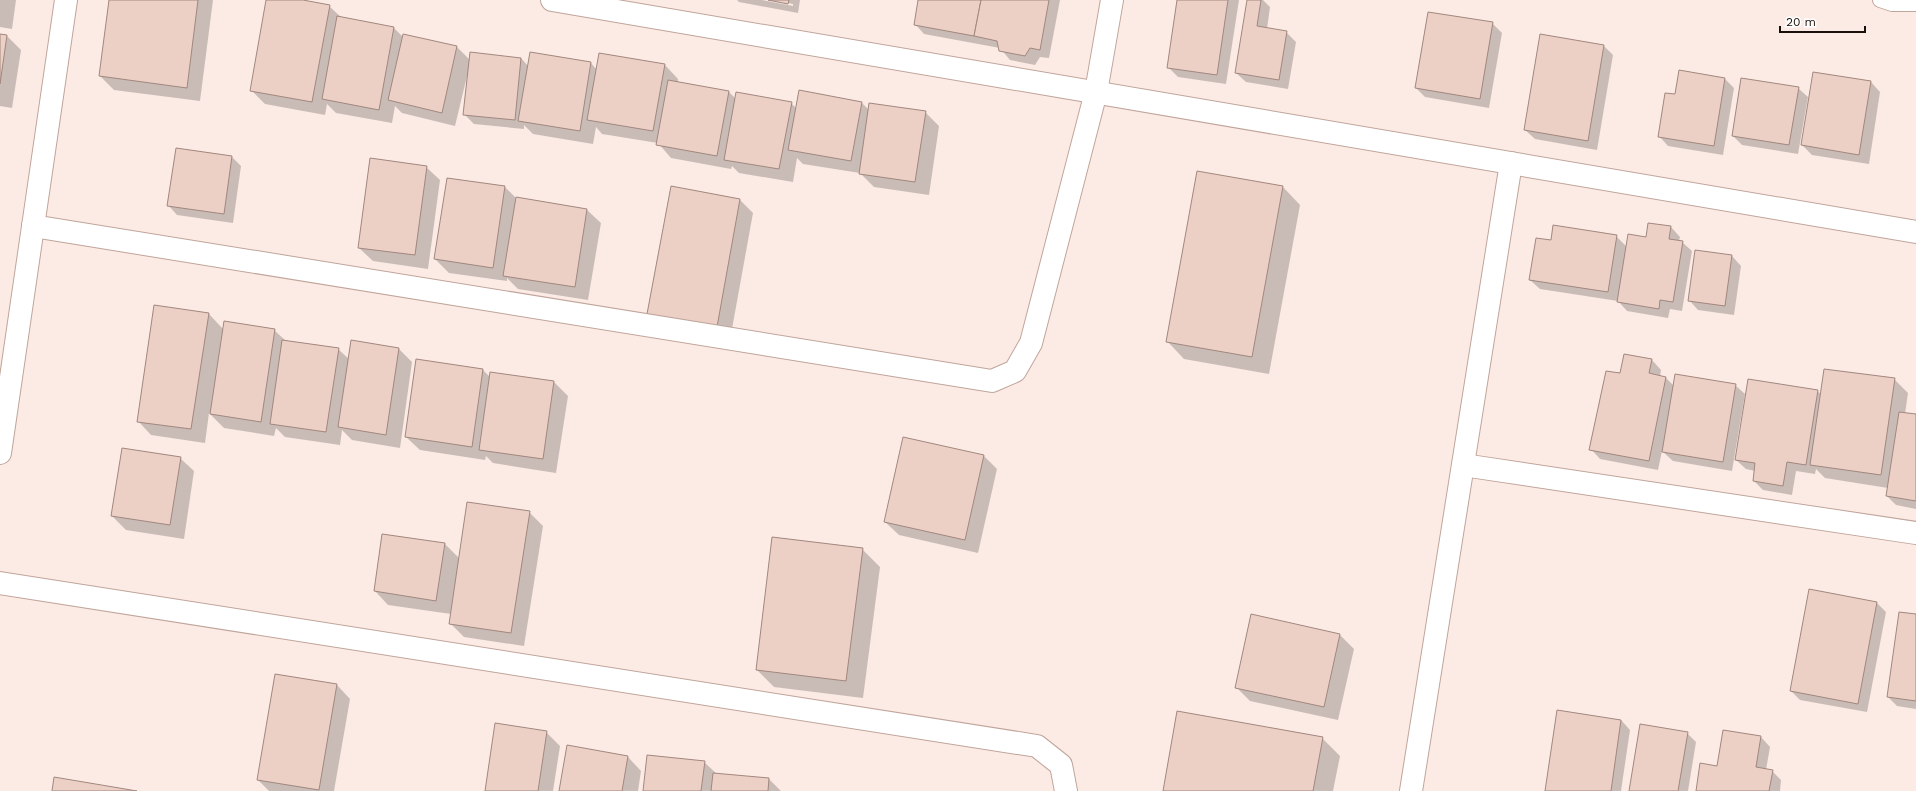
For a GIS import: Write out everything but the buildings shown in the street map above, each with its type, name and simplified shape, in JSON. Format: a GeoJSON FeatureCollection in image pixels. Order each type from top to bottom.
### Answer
{"type":"FeatureCollection","features":[{"type":"Feature","properties":{"kind":"street"},"geometry":{"type":"LineString","coordinates":[[0,453],[66,0]]}},
{"type":"Feature","properties":{"kind":"street"},"geometry":{"type":"LineString","coordinates":[[552,0],[1916,232]]}},
{"type":"Feature","properties":{"kind":"street"},"geometry":{"type":"LineString","coordinates":[[33,226],[992,381],[1015,371],[1031,343],[1096,92],[1112,0]]}},
{"type":"Feature","properties":{"kind":"street"},"geometry":{"type":"LineString","coordinates":[[1411,791],[1511,163]]}},
{"type":"Feature","properties":{"kind":"street"},"geometry":{"type":"LineString","coordinates":[[1463,464],[1916,533]]}},
{"type":"Feature","properties":{"kind":"street"},"geometry":{"type":"LineString","coordinates":[[0,582],[1037,746],[1061,765],[1066,791]]}},
{"type":"Feature","properties":{"kind":"lane"},"geometry":{"type":"LineString","coordinates":[[1880,0],[1892,4],[1916,4]]}}]}
